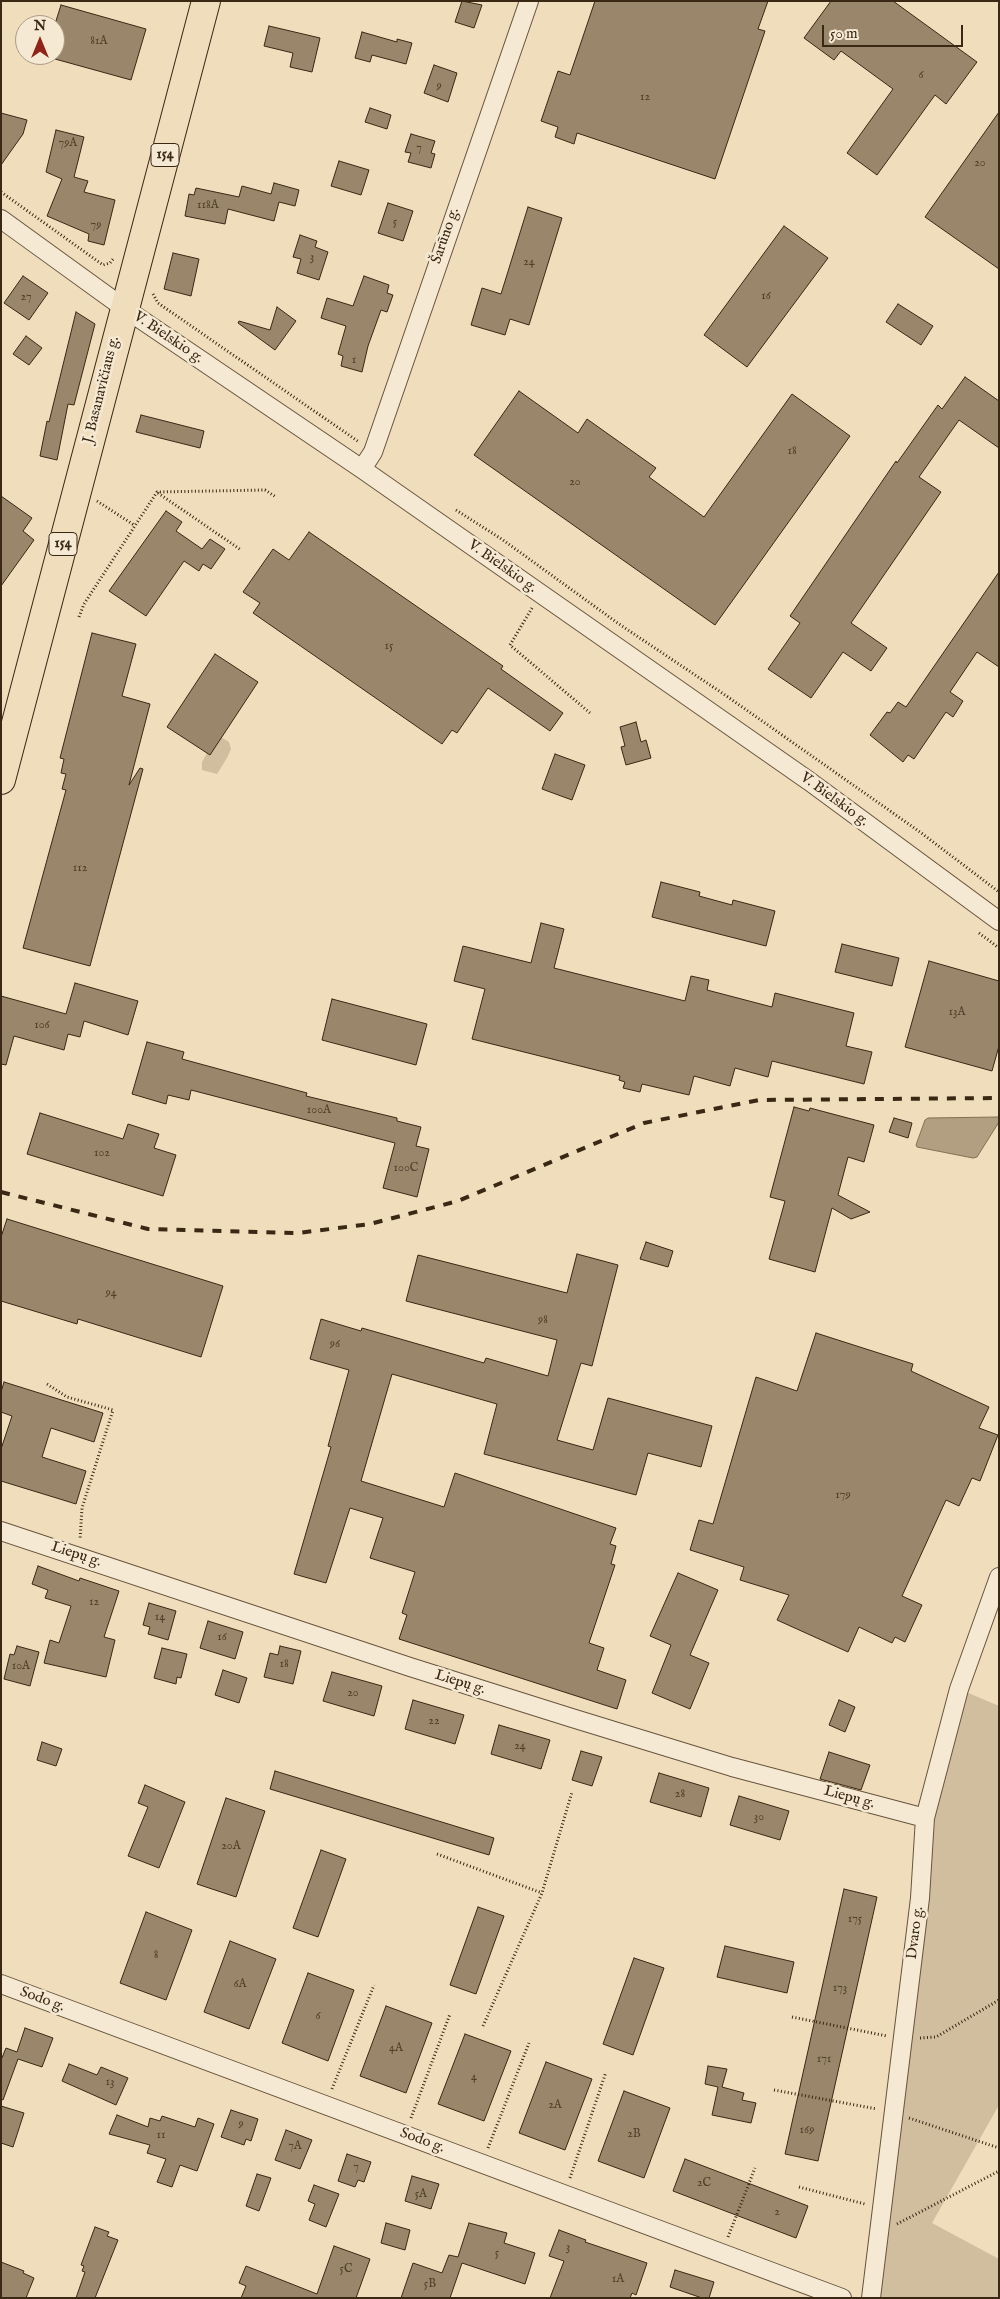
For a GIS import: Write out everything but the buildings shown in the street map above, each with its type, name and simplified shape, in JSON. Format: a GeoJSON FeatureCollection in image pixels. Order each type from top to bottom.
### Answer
{"type":"FeatureCollection","features":[{"type":"Feature","properties":{"kind":"main road","name":"J. Basanavičiaus g."},"geometry":{"type":"LineString","coordinates":[[1,780],[206,1]]}},
{"type":"Feature","properties":{"kind":"street","name":"Šarūno g."},"geometry":{"type":"LineString","coordinates":[[362,469],[372,452],[529,1]]}},
{"type":"Feature","properties":{"kind":"street","name":"V. Bielskio g."},"geometry":{"type":"LineString","coordinates":[[1,219],[124,308],[362,469],[808,781],[999,921]]}},
{"type":"Feature","properties":{"kind":"street","name":"Liepų g."},"geometry":{"type":"LineString","coordinates":[[1,1531],[410,1667],[591,1724],[732,1767],[925,1818]]}},
{"type":"Feature","properties":{"kind":"street","name":"Dvaro g."},"geometry":{"type":"LineString","coordinates":[[871,2298],[920,1898],[925,1818],[959,1689],[999,1577]]}},
{"type":"Feature","properties":{"kind":"street","name":"Sodo g."},"geometry":{"type":"LineString","coordinates":[[1,1984],[842,2298]]}},
{"type":"Feature","properties":{"kind":"path"},"geometry":{"type":"LineString","coordinates":[[1,192],[103,265],[110,263],[116,252]]}},
{"type":"Feature","properties":{"kind":"path"},"geometry":{"type":"LineString","coordinates":[[155,287],[153,295],[158,303],[372,452]]}},
{"type":"Feature","properties":{"kind":"path"},"geometry":{"type":"LineString","coordinates":[[77,488],[134,525]]}},
{"type":"Feature","properties":{"kind":"path"},"geometry":{"type":"LineString","coordinates":[[158,492],[265,490],[276,497]]}},
{"type":"Feature","properties":{"kind":"path"},"geometry":{"type":"LineString","coordinates":[[79,617],[84,604],[134,525],[158,492]]}},
{"type":"Feature","properties":{"kind":"path"},"geometry":{"type":"LineString","coordinates":[[158,492],[241,550]]}},
{"type":"Feature","properties":{"kind":"path"},"geometry":{"type":"LineString","coordinates":[[452,508],[503,540],[619,624],[728,697],[920,832],[999,892]]}},
{"type":"Feature","properties":{"kind":"path"},"geometry":{"type":"LineString","coordinates":[[540,594],[510,645],[590,713]]}},
{"type":"Feature","properties":{"kind":"path"},"geometry":{"type":"LineString","coordinates":[[979,933],[999,948]]}},
{"type":"Feature","properties":{"kind":"path"},"geometry":{"type":"LineString","coordinates":[[46,1384],[68,1397],[113,1410],[82,1508],[79,1556]]}},
{"type":"Feature","properties":{"kind":"path"},"geometry":{"type":"LineString","coordinates":[[483,2026],[542,1893],[572,1792]]}},
{"type":"Feature","properties":{"kind":"path"},"geometry":{"type":"LineString","coordinates":[[437,1854],[542,1893]]}},
{"type":"Feature","properties":{"kind":"path"},"geometry":{"type":"LineString","coordinates":[[326,2105],[374,1985]]}},
{"type":"Feature","properties":{"kind":"path"},"geometry":{"type":"LineString","coordinates":[[792,2017],[903,2039],[936,2037],[999,2000]]}},
{"type":"Feature","properties":{"kind":"path"},"geometry":{"type":"LineString","coordinates":[[405,2134],[450,2014]]}},
{"type":"Feature","properties":{"kind":"path"},"geometry":{"type":"LineString","coordinates":[[482,2163],[529,2043]]}},
{"type":"Feature","properties":{"kind":"path"},"geometry":{"type":"LineString","coordinates":[[565,2194],[606,2072]]}},
{"type":"Feature","properties":{"kind":"path"},"geometry":{"type":"LineString","coordinates":[[774,2090],[893,2113],[999,2148]]}},
{"type":"Feature","properties":{"kind":"path"},"geometry":{"type":"LineString","coordinates":[[722,2252],[755,2168]]}},
{"type":"Feature","properties":{"kind":"path"},"geometry":{"type":"LineString","coordinates":[[879,2233],[999,2171]]}},
{"type":"Feature","properties":{"kind":"path"},"geometry":{"type":"LineString","coordinates":[[799,2186],[882,2209]]}},
{"type":"Feature","properties":{"kind":"shaded area"},"geometry":{"type":"Polygon","coordinates":[[[221,737],[229,742],[231,749],[227,758],[217,774],[202,770],[202,762],[207,753],[210,755],[221,737]]]}},
{"type":"Feature","properties":{"kind":"shaded area"},"geometry":{"type":"Polygon","coordinates":[[[999,1117],[999,1122],[977,1157],[973,1158],[917,1147],[916,1145],[925,1120],[928,1118],[999,1117]]]}},
{"type":"Feature","properties":{"kind":"shaded area"},"geometry":{"type":"Polygon","coordinates":[[[959,1689],[999,1706],[999,2105],[932,2223],[999,2259],[999,2298],[871,2298],[925,1818],[959,1689]]]}},
{"type":"Feature","properties":{"kind":"railway"},"geometry":{"type":"LineString","coordinates":[[1,1192],[148,1229],[298,1233],[370,1224],[458,1201],[644,1123],[759,1100],[999,1098]]}}]}
